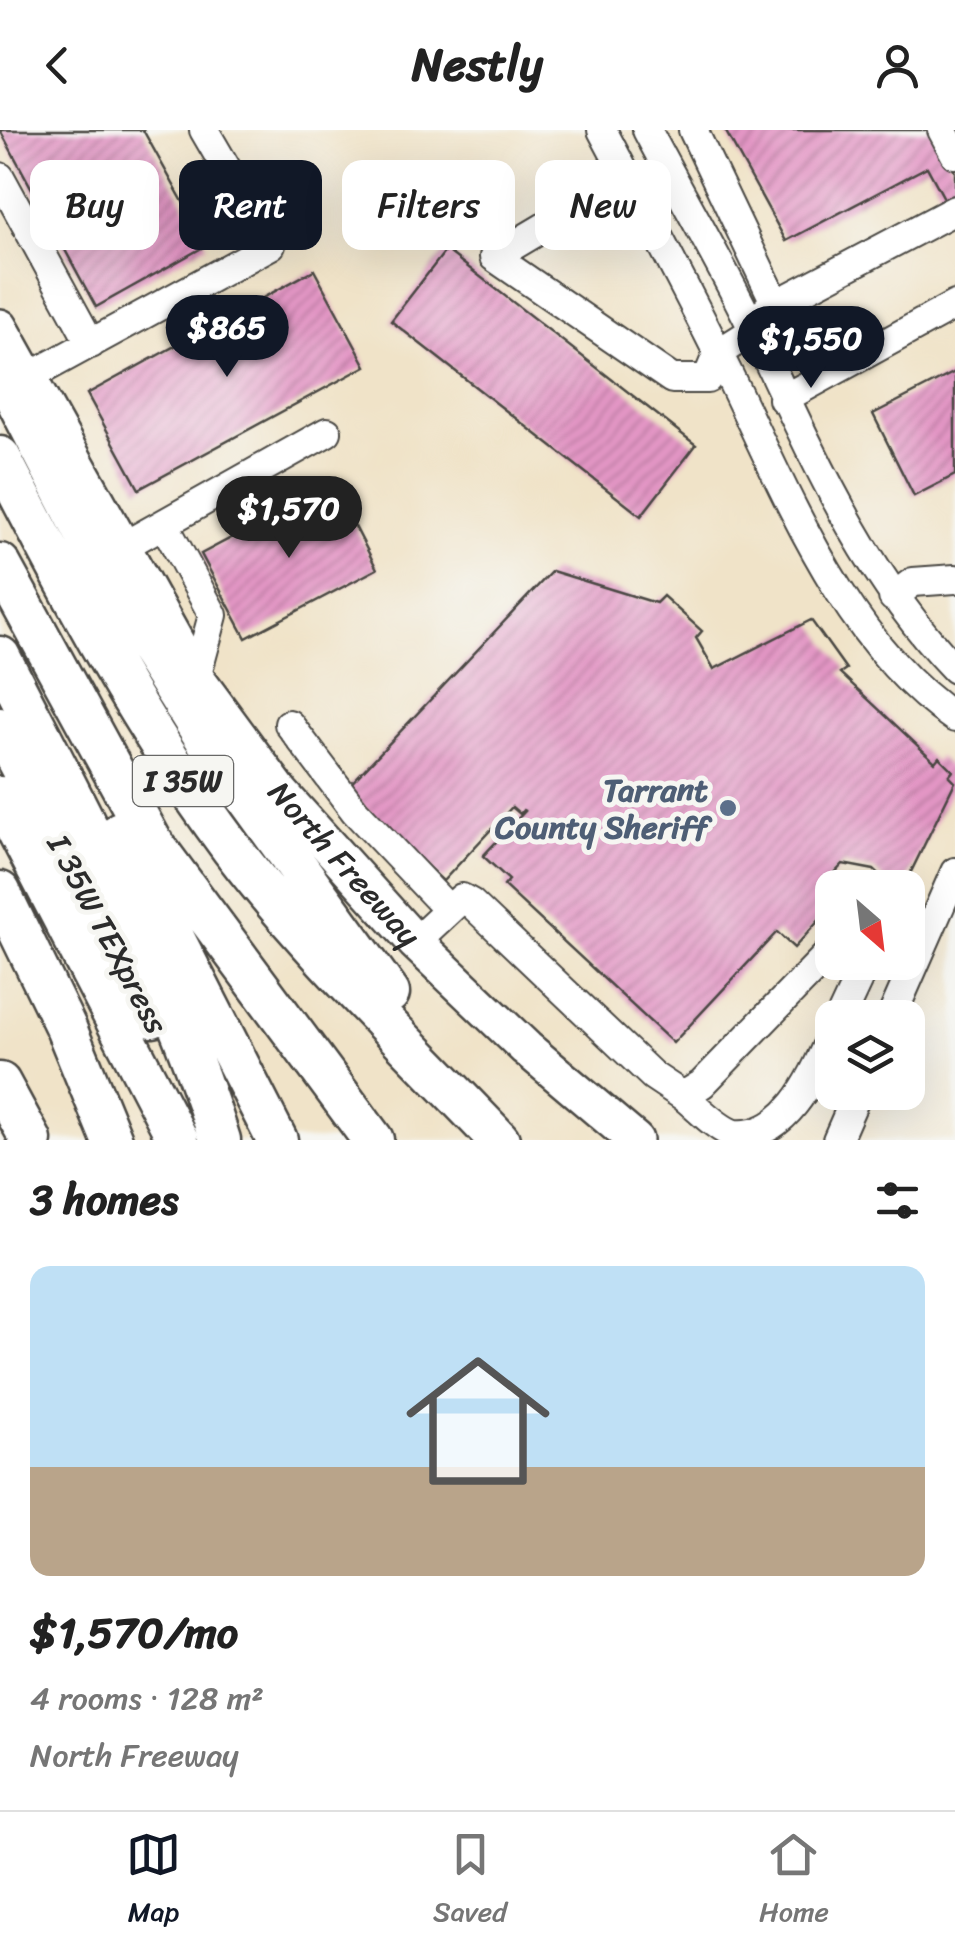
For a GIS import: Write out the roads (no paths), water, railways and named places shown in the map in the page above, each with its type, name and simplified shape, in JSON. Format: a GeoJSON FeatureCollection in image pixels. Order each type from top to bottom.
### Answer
{"type":"FeatureCollection","features":[{"type":"Feature","properties":{"kind":"highway"},"geometry":{"type":"LineString","coordinates":[[14,373],[125,610],[214,752],[408,1018],[425,1062]]}},
{"type":"Feature","properties":{"kind":"highway","name":"I 35W"},"geometry":{"type":"LineString","coordinates":[[0,457],[88,627],[178,774],[282,911],[499,1140]]}},
{"type":"Feature","properties":{"kind":"highway"},"geometry":{"type":"LineString","coordinates":[[0,564],[152,842],[374,1140]]}},
{"type":"Feature","properties":{"kind":"highway"},"geometry":{"type":"LineString","coordinates":[[0,607],[277,1140]]}},
{"type":"Feature","properties":{"kind":"highway"},"geometry":{"type":"LineString","coordinates":[[0,657],[110,872],[193,1052],[219,1140]]}},
{"type":"Feature","properties":{"kind":"highway","name":"I 35W TEXpress"},"geometry":{"type":"LineString","coordinates":[[0,728],[219,1140]]}},
{"type":"Feature","properties":{"kind":"highway","name":"I 35W TEXpress"},"geometry":{"type":"LineString","coordinates":[[0,796],[178,1140]]}},
{"type":"Feature","properties":{"kind":"highway"},"geometry":{"type":"LineString","coordinates":[[0,892],[66,1028],[112,1140]]}},
{"type":"Feature","properties":{"kind":"main road","name":"North Freeway"},"geometry":{"type":"LineString","coordinates":[[0,327],[14,373],[122,547],[196,678],[281,793],[415,942],[526,1048],[636,1140]]}},
{"type":"Feature","properties":{"kind":"street"},"geometry":{"type":"LineString","coordinates":[[14,373],[91,344],[271,245],[204,130]]}},
{"type":"Feature","properties":{"kind":"street"},"geometry":{"type":"LineString","coordinates":[[602,130],[618,160]]}},
{"type":"Feature","properties":{"kind":"street"},"geometry":{"type":"LineString","coordinates":[[647,130],[753,330],[783,399],[893,597],[955,669]]}},
{"type":"Feature","properties":{"kind":"street"},"geometry":{"type":"LineString","coordinates":[[694,130],[776,304]]}},
{"type":"Feature","properties":{"kind":"street"},"geometry":{"type":"LineString","coordinates":[[942,130],[955,154]]}},
{"type":"Feature","properties":{"kind":"street"},"geometry":{"type":"LineString","coordinates":[[0,177],[91,344]]}},
{"type":"Feature","properties":{"kind":"street"},"geometry":{"type":"LineString","coordinates":[[535,233],[494,258],[672,379],[707,379],[718,353],[753,330],[762,313],[955,210]]}},
{"type":"Feature","properties":{"kind":"street"},"geometry":{"type":"LineString","coordinates":[[664,250],[794,506],[850,606],[904,677],[955,718]]}},
{"type":"Feature","properties":{"kind":"street"},"geometry":{"type":"LineString","coordinates":[[783,399],[955,305]]}},
{"type":"Feature","properties":{"kind":"street"},"geometry":{"type":"LineString","coordinates":[[122,547],[326,432]]}},
{"type":"Feature","properties":{"kind":"street"},"geometry":{"type":"LineString","coordinates":[[164,524],[213,615],[196,678]]}},
{"type":"Feature","properties":{"kind":"street"},"geometry":{"type":"LineString","coordinates":[[893,597],[913,582],[955,579]]}},
{"type":"Feature","properties":{"kind":"street"},"geometry":{"type":"LineString","coordinates":[[289,724],[355,811],[447,908]]}},
{"type":"Feature","properties":{"kind":"street"},"geometry":{"type":"LineString","coordinates":[[925,928],[955,872]]}},
{"type":"Feature","properties":{"kind":"street"},"geometry":{"type":"LineString","coordinates":[[415,942],[447,908],[462,898],[471,903],[652,1076],[734,1134],[760,1133],[782,1122],[802,1099],[815,1071]]}},
{"type":"Feature","properties":{"kind":"street"},"geometry":{"type":"LineString","coordinates":[[682,1096],[702,1084],[815,968]]}},
{"type":"Feature","properties":{"kind":"street"},"geometry":{"type":"LineString","coordinates":[[837,1140],[850,1110]]}},
{"type":"Feature","properties":{"kind":"place","name":"Tarrant County Sheriff"},"geometry":{"type":"Point","coordinates":[728,808]}}]}
